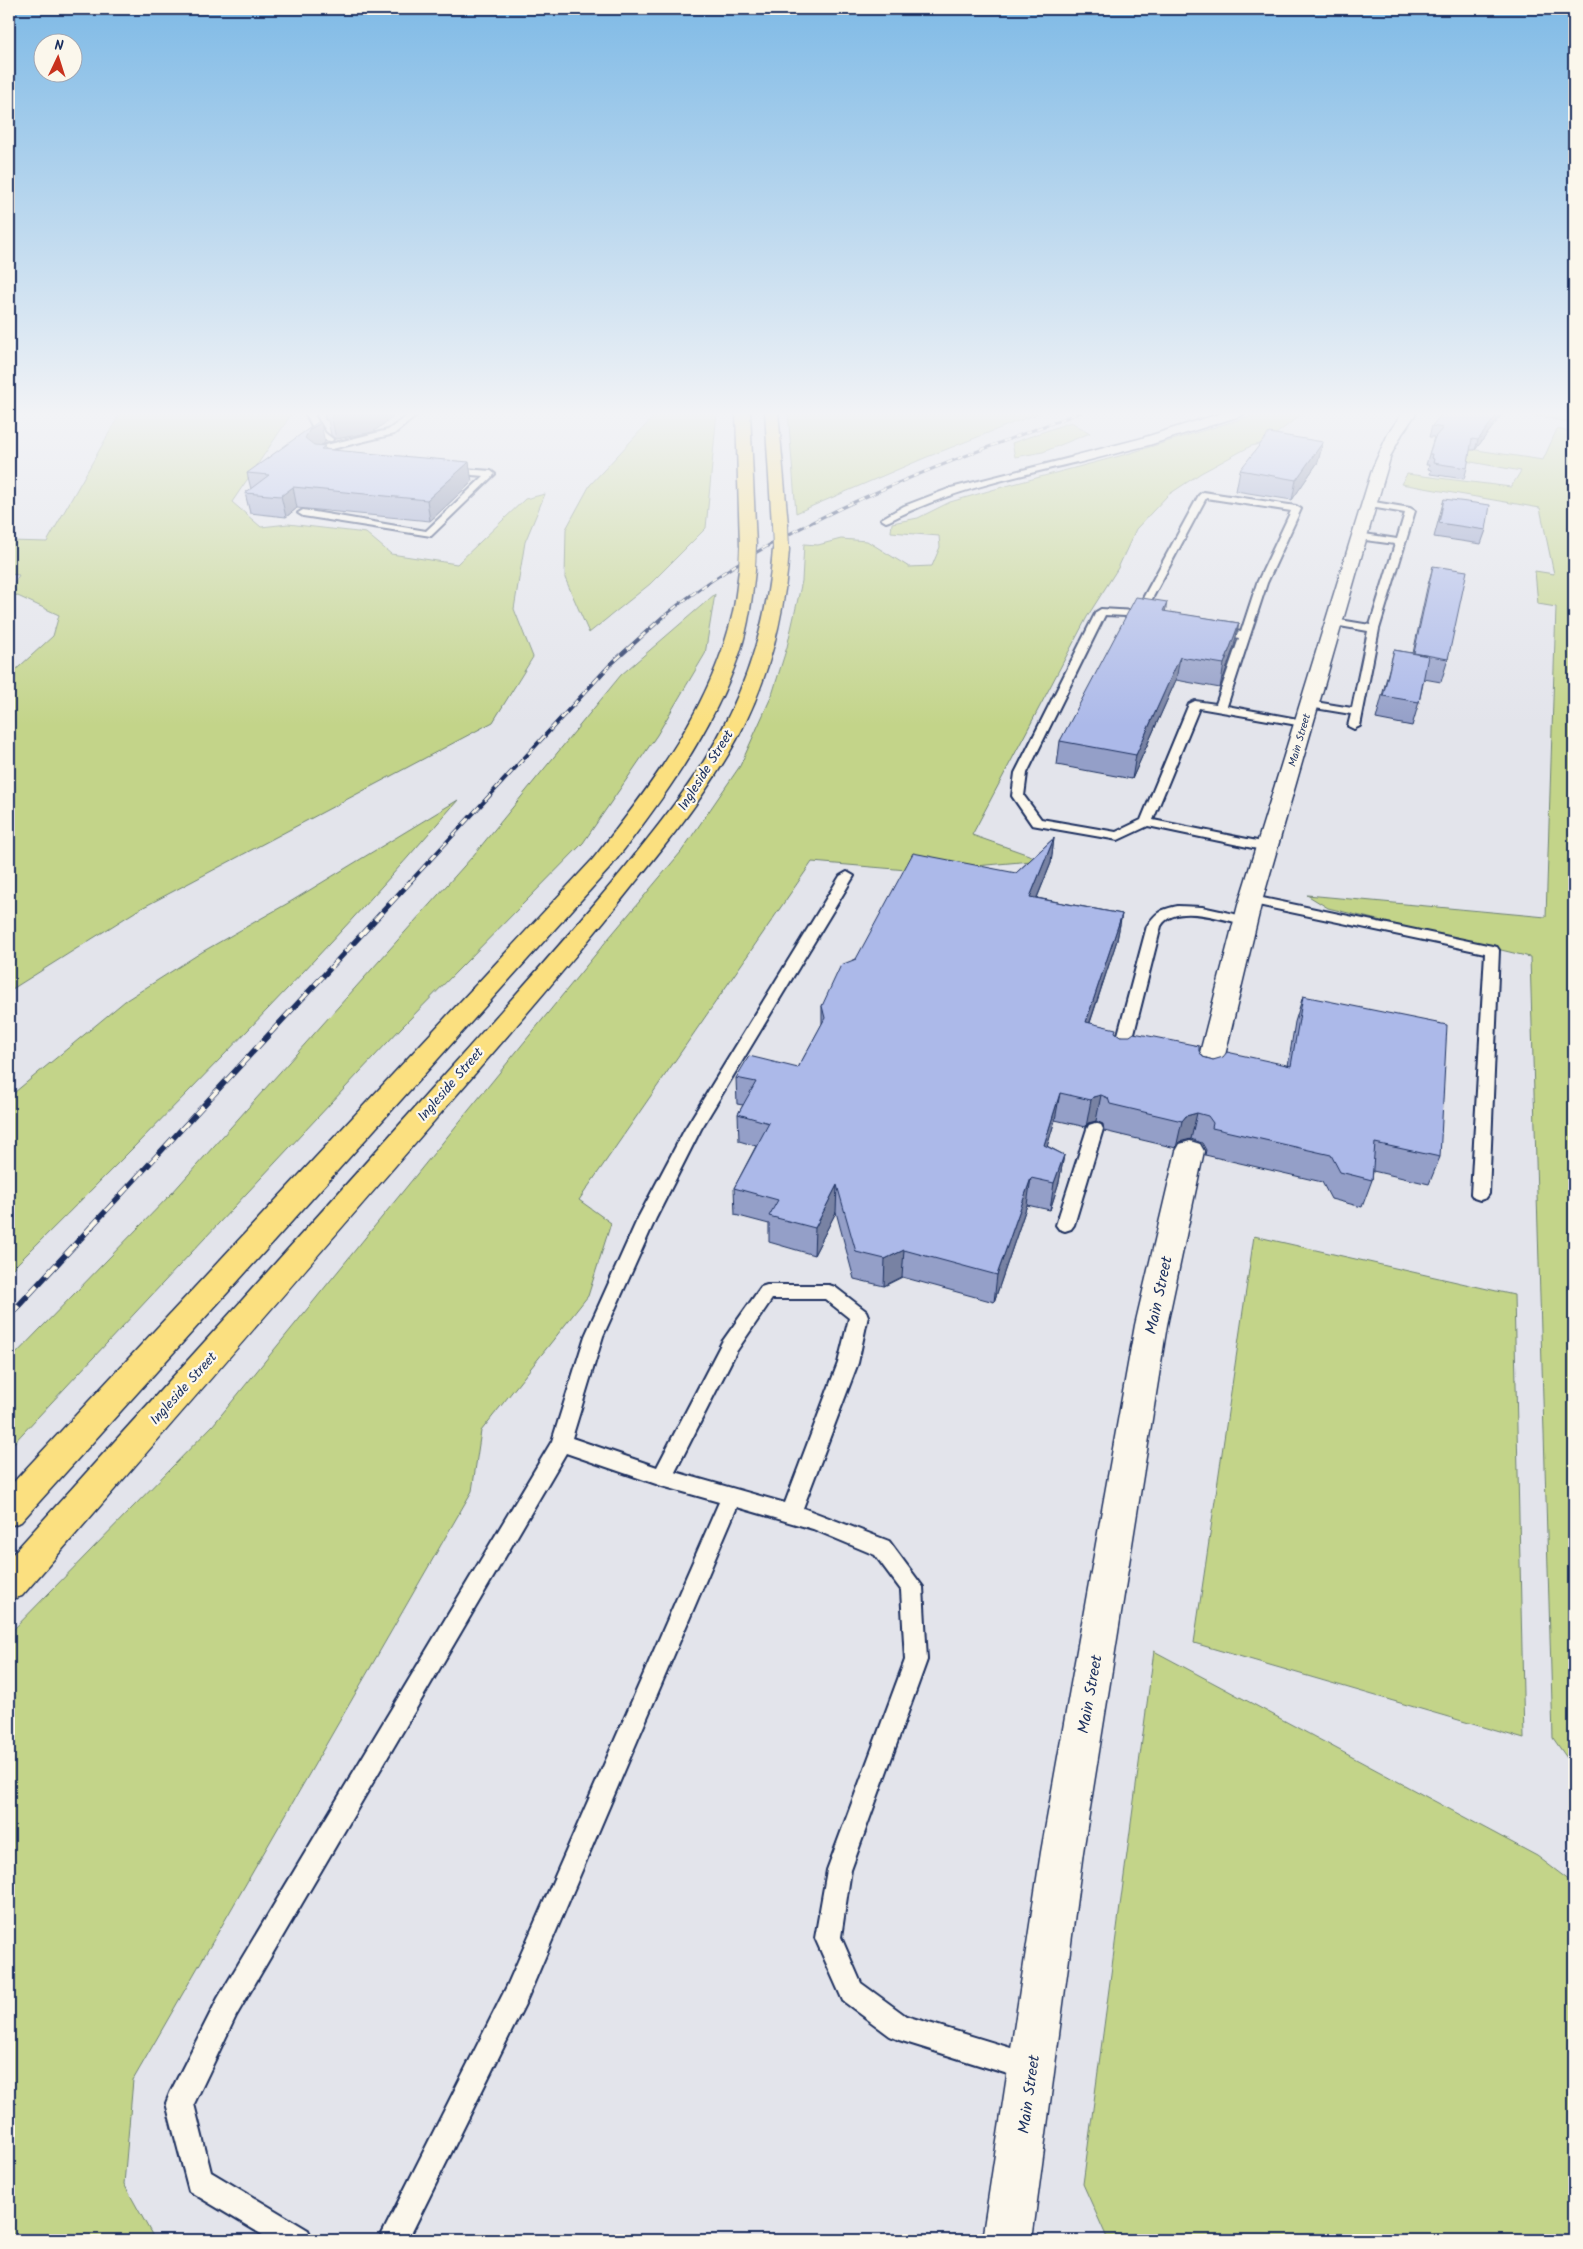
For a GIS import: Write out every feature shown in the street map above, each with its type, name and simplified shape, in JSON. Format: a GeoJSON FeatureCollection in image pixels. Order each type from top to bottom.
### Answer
{"type":"FeatureCollection","features":[{"type":"Feature","properties":{"kind":"main road","name":"Ingleside Street"},"geometry":{"type":"LineString","coordinates":[[9,1511],[581,886],[648,805],[680,757],[705,711],[722,672],[736,629],[746,587],[748,551],[747,517]]}},
{"type":"Feature","properties":{"kind":"main road","name":"Ingleside Street"},"geometry":{"type":"LineString","coordinates":[[9,1584],[566,953],[686,804],[716,758],[754,680],[767,643],[780,582],[778,517]]}},
{"type":"Feature","properties":{"kind":"main road","name":"Main Street"},"geometry":{"type":"LineString","coordinates":[[1207,1076],[1218,1023],[1252,900],[1364,517]]}},
{"type":"Feature","properties":{"kind":"main road","name":"Main Street"},"geometry":{"type":"LineString","coordinates":[[1007,2240],[1062,1852],[1151,1324],[1190,1151]]}},
{"type":"Feature","properties":{"kind":"lane"},"geometry":{"type":"LineString","coordinates":[[327,517],[428,534],[446,517]]}},
{"type":"Feature","properties":{"kind":"lane"},"geometry":{"type":"LineString","coordinates":[[886,519],[890,517]]}},
{"type":"Feature","properties":{"kind":"lane"},"geometry":{"type":"LineString","coordinates":[[1139,614],[1191,517]]}},
{"type":"Feature","properties":{"kind":"lane"},"geometry":{"type":"LineString","coordinates":[[1221,708],[1262,583],[1292,517]]}},
{"type":"Feature","properties":{"kind":"lane"},"geometry":{"type":"LineString","coordinates":[[1354,726],[1374,629],[1408,517]]}},
{"type":"Feature","properties":{"kind":"lane"},"geometry":{"type":"LineString","coordinates":[[1358,536],[1400,542]]}},
{"type":"Feature","properties":{"kind":"lane"},"geometry":{"type":"LineString","coordinates":[[1158,618],[1139,614],[1102,612],[1021,773],[1018,796],[1037,822],[1118,836],[1146,822],[1267,847]]}},
{"type":"Feature","properties":{"kind":"lane"},"geometry":{"type":"LineString","coordinates":[[1334,622],[1374,629]]}},
{"type":"Feature","properties":{"kind":"lane"},"geometry":{"type":"LineString","coordinates":[[1207,628],[1246,636]]}},
{"type":"Feature","properties":{"kind":"lane"},"geometry":{"type":"LineString","coordinates":[[1146,822],[1195,704],[1304,724]]}},
{"type":"Feature","properties":{"kind":"lane"},"geometry":{"type":"LineString","coordinates":[[1309,704],[1357,712]]}},
{"type":"Feature","properties":{"kind":"lane"},"geometry":{"type":"LineString","coordinates":[[298,2240],[199,2181],[180,2103],[227,2007],[561,1443],[594,1336],[647,1218],[693,1129],[847,876]]}},
{"type":"Feature","properties":{"kind":"lane"},"geometry":{"type":"LineString","coordinates":[[1252,900],[1492,950],[1480,1194]]}},
{"type":"Feature","properties":{"kind":"lane"},"geometry":{"type":"LineString","coordinates":[[1120,1057],[1154,926],[1161,916],[1169,912],[1183,910],[1247,920]]}},
{"type":"Feature","properties":{"kind":"lane"},"geometry":{"type":"LineString","coordinates":[[1065,1225],[1095,1129]]}},
{"type":"Feature","properties":{"kind":"lane"},"geometry":{"type":"LineString","coordinates":[[662,1476],[729,1347],[767,1292],[830,1292],[859,1316],[848,1363],[791,1514]]}},
{"type":"Feature","properties":{"kind":"lane"},"geometry":{"type":"LineString","coordinates":[[561,1443],[662,1476],[816,1521],[882,1548],[912,1587],[916,1660],[839,1870],[828,1938],[852,1992],[899,2027],[1032,2067]]}},
{"type":"Feature","properties":{"kind":"lane"},"geometry":{"type":"LineString","coordinates":[[393,2240],[516,1995],[732,1496]]}},
{"type":"Feature","properties":{"kind":"green space"},"geometry":{"type":"Polygon","coordinates":[[[61,517],[249,517],[261,527],[288,524],[366,533],[391,554],[457,564],[506,517],[535,517],[525,542],[514,609],[533,657],[493,722],[138,910],[9,991],[9,676],[53,636],[59,615],[9,592],[19,575],[9,574],[9,541],[47,542],[61,517]]]}},
{"type":"Feature","properties":{"kind":"green space"},"geometry":{"type":"Polygon","coordinates":[[[573,517],[707,517],[706,528],[650,584],[589,633],[565,578],[566,529],[573,517]]]}},
{"type":"Feature","properties":{"kind":"green space"},"geometry":{"type":"Polygon","coordinates":[[[1147,517],[1136,529],[1118,568],[1087,617],[972,835],[1043,860],[919,871],[812,862],[579,1200],[611,1223],[588,1296],[481,1431],[472,1491],[133,2080],[124,2184],[155,2240],[9,2240],[9,1634],[213,1425],[608,939],[681,852],[740,766],[772,695],[787,647],[802,581],[804,544],[818,545],[841,539],[867,541],[909,567],[932,566],[940,547],[939,536],[891,532],[892,523],[918,518],[1147,517]]]}},
{"type":"Feature","properties":{"kind":"green space"},"geometry":{"type":"Polygon","coordinates":[[[1542,517],[1574,517],[1574,1768],[1553,1738],[1530,957],[1328,908],[1307,895],[1546,917],[1556,607],[1538,604],[1535,571],[1554,574],[1542,517]]]}},
{"type":"Feature","properties":{"kind":"green space"},"geometry":{"type":"Polygon","coordinates":[[[715,594],[705,654],[657,735],[583,843],[401,1028],[9,1448],[9,1361],[172,1193],[472,857],[621,675],[715,594]]]}},
{"type":"Feature","properties":{"kind":"green space"},"geometry":{"type":"Polygon","coordinates":[[[458,800],[294,982],[9,1272],[9,1107],[15,1092],[125,1001],[202,952],[290,902],[458,800]]]}},
{"type":"Feature","properties":{"kind":"green space"},"geometry":{"type":"Polygon","coordinates":[[[1254,1236],[1514,1295],[1524,1739],[1194,1643],[1254,1236]]]}},
{"type":"Feature","properties":{"kind":"green space"},"geometry":{"type":"Polygon","coordinates":[[[1154,1651],[1537,1856],[1574,1884],[1574,2240],[1108,2240],[1083,2184],[1154,1651]]]}},
{"type":"Feature","properties":{"kind":"building"},"geometry":{"type":"Polygon","coordinates":[[[1440,517],[1488,517],[1486,530],[1439,523],[1440,517]]]}},
{"type":"Feature","properties":{"kind":"building"},"geometry":{"type":"Polygon","coordinates":[[[1433,566],[1467,571],[1448,659],[1414,653],[1433,566]]]}},
{"type":"Feature","properties":{"kind":"building"},"geometry":{"type":"Polygon","coordinates":[[[1136,597],[1167,602],[1163,611],[1239,623],[1224,664],[1180,657],[1136,755],[1060,741],[1136,597]]]}},
{"type":"Feature","properties":{"kind":"building"},"geometry":{"type":"Polygon","coordinates":[[[1394,650],[1428,656],[1419,702],[1383,696],[1394,650]]]}},
{"type":"Feature","properties":{"kind":"building"},"geometry":{"type":"Polygon","coordinates":[[[1054,838],[1030,897],[1122,914],[1086,1022],[1116,1029],[1115,1032],[1120,1036],[1130,1036],[1134,1033],[1199,1046],[1199,1051],[1203,1057],[1213,1060],[1223,1057],[1227,1052],[1291,1066],[1303,996],[1447,1025],[1440,1157],[1375,1143],[1372,1180],[1340,1172],[1331,1155],[1212,1128],[1213,1123],[1208,1116],[1197,1113],[1186,1116],[1182,1121],[1110,1104],[1108,1098],[1101,1095],[1093,1097],[1091,1100],[1060,1093],[1044,1145],[1064,1155],[1054,1183],[1031,1178],[997,1275],[904,1250],[885,1259],[856,1252],[837,1185],[815,1228],[769,1216],[778,1200],[734,1188],[769,1123],[738,1114],[756,1082],[736,1078],[749,1056],[798,1068],[825,1018],[822,1006],[841,965],[856,959],[913,853],[1016,873],[1054,838]]]}},
{"type":"Feature","properties":{"kind":"railway"},"geometry":{"type":"LineString","coordinates":[[663,617],[710,582],[759,551],[823,517]]}},
{"type":"Feature","properties":{"kind":"railway"},"geometry":{"type":"LineString","coordinates":[[409,883],[610,665],[664,616]]}},
{"type":"Feature","properties":{"kind":"railway"},"geometry":{"type":"LineString","coordinates":[[91,1227],[410,882]]}},
{"type":"Feature","properties":{"kind":"railway"},"geometry":{"type":"LineString","coordinates":[[9,1316],[92,1226]]}}]}
